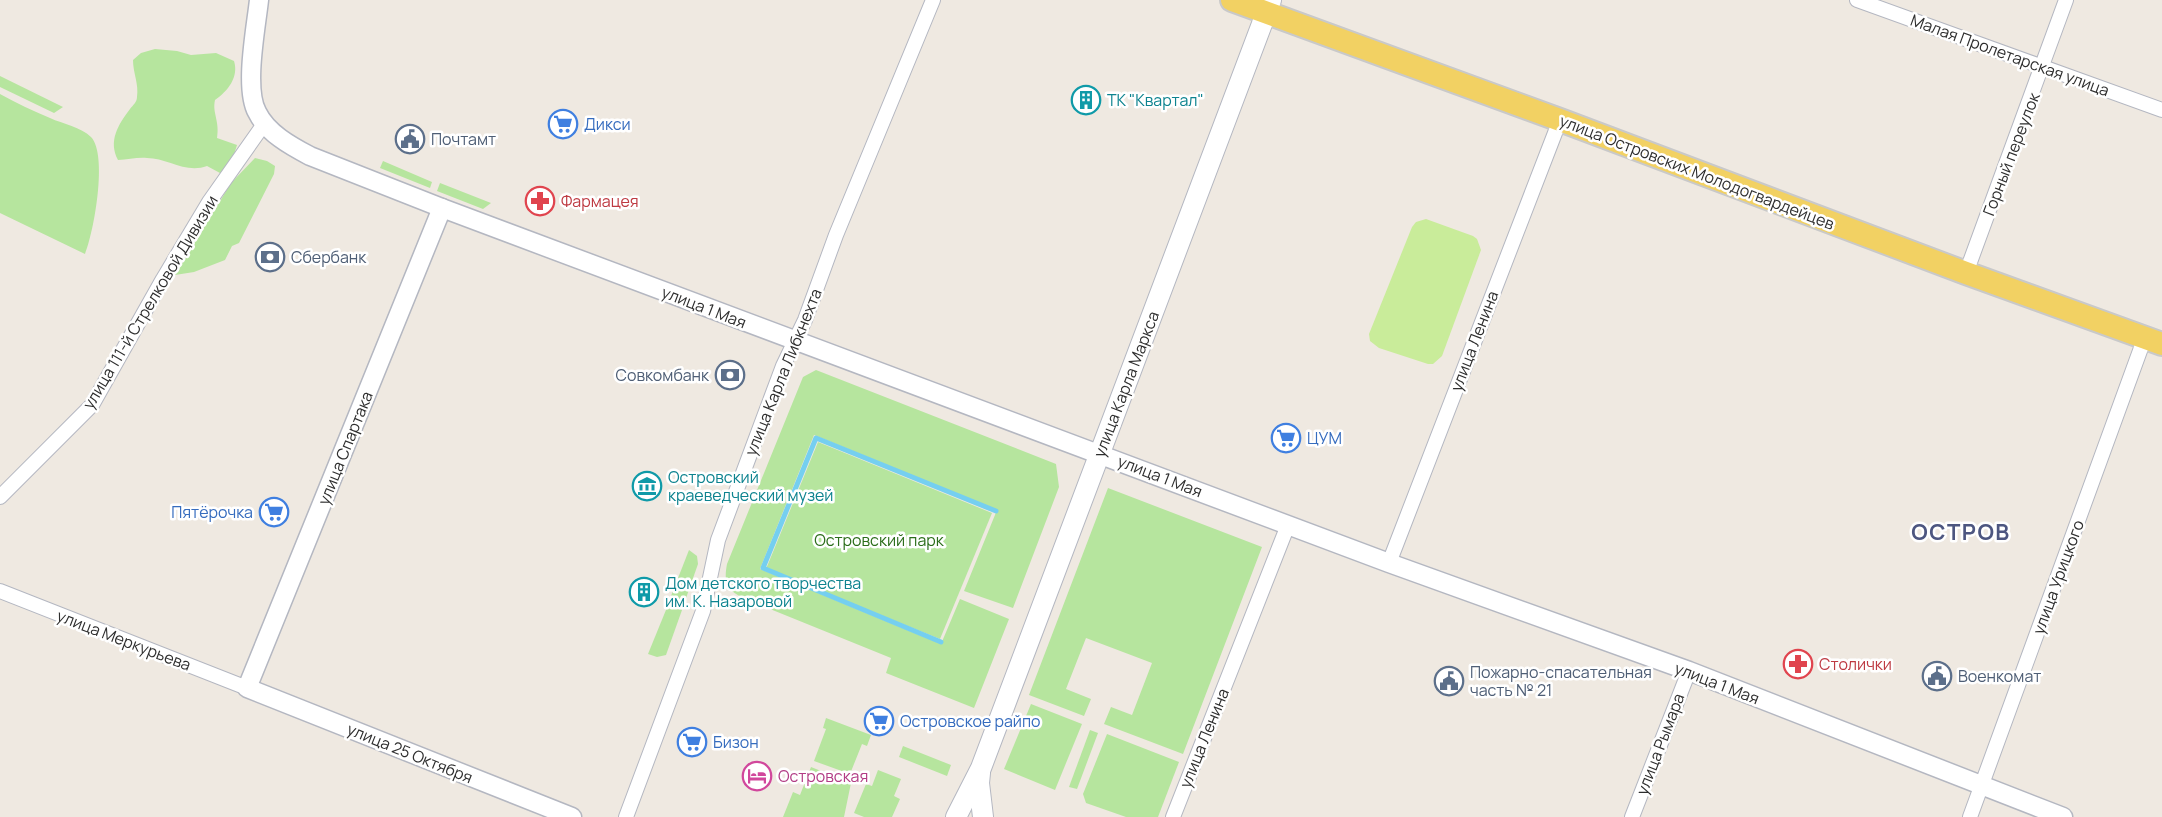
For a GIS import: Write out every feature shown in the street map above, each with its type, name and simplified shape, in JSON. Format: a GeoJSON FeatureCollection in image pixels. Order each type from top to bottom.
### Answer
{"type":"FeatureCollection","features":[{"type":"Feature","properties":{"kind":"main road","name":"улица Островских Молодогвардейцев"},"geometry":{"type":"LineString","coordinates":[[1232,0],[1269,6],[1560,120],[1966,273],[2154,340]]}},
{"type":"Feature","properties":{"kind":"main road","name":"улица Карла Маркса"},"geometry":{"type":"LineString","coordinates":[[981,768],[1269,6]]}},
{"type":"Feature","properties":{"kind":"main road"},"geometry":{"type":"LineString","coordinates":[[956,817],[981,768]]}},
{"type":"Feature","properties":{"kind":"main road"},"geometry":{"type":"LineString","coordinates":[[981,768],[979,783],[983,817]]}},
{"type":"Feature","properties":{"kind":"street"},"geometry":{"type":"LineString","coordinates":[[259,0],[251,80],[252,97],[256,110],[264,123]]}},
{"type":"Feature","properties":{"kind":"street","name":"улица Карла Либкнехта"},"geometry":{"type":"LineString","coordinates":[[626,817],[703,611],[718,540],[783,366],[933,0]]}},
{"type":"Feature","properties":{"kind":"street","name":"Малая Пролетарская улица"},"geometry":{"type":"LineString","coordinates":[[1857,0],[2162,110]]}},
{"type":"Feature","properties":{"kind":"street","name":"Горный переулок"},"geometry":{"type":"LineString","coordinates":[[1966,273],[2067,0]]}},
{"type":"Feature","properties":{"kind":"street","name":"улица Ленина"},"geometry":{"type":"LineString","coordinates":[[1389,563],[1560,120]]}},
{"type":"Feature","properties":{"kind":"street","name":"улица 1 Мая"},"geometry":{"type":"LineString","coordinates":[[264,123],[293,147],[310,156],[442,208],[1389,563],[1689,671],[2063,817]]}},
{"type":"Feature","properties":{"kind":"street","name":"улица 111-й Стрелковой Дивизии"},"geometry":{"type":"LineString","coordinates":[[0,497],[92,405],[211,199],[264,123]]}},
{"type":"Feature","properties":{"kind":"street","name":"улица Спартака"},"geometry":{"type":"LineString","coordinates":[[247,688],[442,208]]}},
{"type":"Feature","properties":{"kind":"street","name":"улица Урицкого"},"geometry":{"type":"LineString","coordinates":[[1970,817],[2154,340]]}},
{"type":"Feature","properties":{"kind":"street","name":"улица Ленина"},"geometry":{"type":"LineString","coordinates":[[1173,817],[1288,525]]}},
{"type":"Feature","properties":{"kind":"street","name":"улица Меркурьева"},"geometry":{"type":"LineString","coordinates":[[0,591],[247,688]]}},
{"type":"Feature","properties":{"kind":"street","name":"улица Рымара"},"geometry":{"type":"LineString","coordinates":[[1632,817],[1689,671]]}},
{"type":"Feature","properties":{"kind":"street","name":"улица 25 Октября"},"geometry":{"type":"LineString","coordinates":[[247,688],[572,817]]}},
{"type":"Feature","properties":{"kind":"green space"},"geometry":{"type":"Polygon","coordinates":[[[155,49],[191,55],[216,53],[234,61],[234,78],[228,88],[215,100],[214,105],[218,127],[217,138],[237,145],[230,167],[220,173],[207,166],[184,167],[154,159],[118,160],[114,146],[116,133],[137,99],[133,60],[141,53],[155,49]]]}},
{"type":"Feature","properties":{"kind":"green space"},"geometry":{"type":"Polygon","coordinates":[[[0,76],[63,107],[54,113],[0,87],[0,76]]]}},
{"type":"Feature","properties":{"kind":"green space"},"geometry":{"type":"Polygon","coordinates":[[[0,94],[37,113],[82,131],[91,137],[96,146],[98,194],[85,254],[0,213],[0,94]]]}},
{"type":"Feature","properties":{"kind":"green space"},"geometry":{"type":"Polygon","coordinates":[[[255,158],[275,166],[274,174],[239,243],[232,246],[225,260],[194,272],[175,275],[231,183],[255,158]]]}},
{"type":"Feature","properties":{"kind":"green space"},"geometry":{"type":"Polygon","coordinates":[[[383,161],[432,182],[430,188],[380,168],[383,161]]]}},
{"type":"Feature","properties":{"kind":"green space"},"geometry":{"type":"Polygon","coordinates":[[[440,183],[491,203],[483,209],[437,191],[440,183]]]}},
{"type":"Feature","properties":{"kind":"green space"},"geometry":{"type":"Polygon","coordinates":[[[1426,219],[1473,236],[1477,239],[1481,250],[1442,356],[1433,364],[1379,348],[1370,341],[1369,334],[1412,227],[1416,222],[1426,219]]]}},
{"type":"Feature","properties":{"kind":"green space"},"geometry":{"type":"Polygon","coordinates":[[[816,370],[1056,464],[1059,487],[1013,608],[964,591],[997,510],[814,435],[760,569],[941,644],[960,599],[1009,619],[974,708],[886,673],[891,658],[748,600],[728,587],[727,564],[803,377],[816,370]]]}},
{"type":"Feature","properties":{"kind":"green space","name":"Островский парк"},"geometry":{"type":"Polygon","coordinates":[[[818,442],[992,513],[940,639],[766,569],[818,442]]]}},
{"type":"Feature","properties":{"kind":"green space"},"geometry":{"type":"Polygon","coordinates":[[[1108,488],[1262,547],[1183,754],[1104,724],[1111,707],[1132,715],[1152,663],[1086,638],[1066,689],[1091,699],[1084,716],[1029,695],[1108,488]]]}},
{"type":"Feature","properties":{"kind":"green space"},"geometry":{"type":"Polygon","coordinates":[[[689,550],[697,556],[698,564],[685,601],[671,596],[689,550]]]}},
{"type":"Feature","properties":{"kind":"green space"},"geometry":{"type":"Polygon","coordinates":[[[668,605],[682,610],[666,655],[657,657],[648,654],[668,605]]]}},
{"type":"Feature","properties":{"kind":"green space"},"geometry":{"type":"Polygon","coordinates":[[[1031,704],[1082,724],[1055,790],[1004,769],[1031,704]]]}},
{"type":"Feature","properties":{"kind":"green space"},"geometry":{"type":"Polygon","coordinates":[[[826,718],[871,735],[867,746],[862,744],[850,774],[814,761],[826,729],[823,728],[826,718]]]}},
{"type":"Feature","properties":{"kind":"green space"},"geometry":{"type":"Polygon","coordinates":[[[1090,730],[1098,733],[1077,789],[1069,787],[1090,730]]]}},
{"type":"Feature","properties":{"kind":"green space"},"geometry":{"type":"Polygon","coordinates":[[[1107,734],[1179,762],[1158,817],[1126,817],[1086,803],[1083,794],[1107,734]]]}},
{"type":"Feature","properties":{"kind":"green space"},"geometry":{"type":"Polygon","coordinates":[[[903,746],[951,765],[947,776],[899,757],[903,746]]]}},
{"type":"Feature","properties":{"kind":"green space"},"geometry":{"type":"Polygon","coordinates":[[[811,767],[851,783],[844,817],[783,817],[793,792],[800,795],[811,767]]]}},
{"type":"Feature","properties":{"kind":"green space"},"geometry":{"type":"Polygon","coordinates":[[[878,770],[901,779],[894,796],[900,799],[892,817],[864,817],[854,813],[866,784],[872,786],[878,770]]]}},
{"type":"Feature","properties":{"kind":"waterway"},"geometry":{"type":"LineString","coordinates":[[941,642],[763,568],[816,438],[996,511]]}},
{"type":"Feature","properties":{"kind":"place","name":"ТК \"Квартал\""},"geometry":{"type":"Point","coordinates":[1086,100]}},
{"type":"Feature","properties":{"kind":"place","name":"Дикси"},"geometry":{"type":"Point","coordinates":[563,124]}},
{"type":"Feature","properties":{"kind":"place","name":"Почтамт"},"geometry":{"type":"Point","coordinates":[410,139]}},
{"type":"Feature","properties":{"kind":"place","name":"Фармацея"},"geometry":{"type":"Point","coordinates":[540,201]}},
{"type":"Feature","properties":{"kind":"place","name":"Сбербанк"},"geometry":{"type":"Point","coordinates":[270,257]}},
{"type":"Feature","properties":{"kind":"place","name":"Совкомбанк"},"geometry":{"type":"Point","coordinates":[730,375]}},
{"type":"Feature","properties":{"kind":"place","name":"ЦУМ"},"geometry":{"type":"Point","coordinates":[1286,438]}},
{"type":"Feature","properties":{"kind":"place","name":"Островский краеведческий музей"},"geometry":{"type":"Point","coordinates":[647,486]}},
{"type":"Feature","properties":{"kind":"place","name":"Пятёрочка"},"geometry":{"type":"Point","coordinates":[274,512]}},
{"type":"Feature","properties":{"kind":"place","name":"Дом детского творчества им. К. Назаровой"},"geometry":{"type":"Point","coordinates":[644,592]}},
{"type":"Feature","properties":{"kind":"place","name":"Столички"},"geometry":{"type":"Point","coordinates":[1798,664]}},
{"type":"Feature","properties":{"kind":"place","name":"Военкомат"},"geometry":{"type":"Point","coordinates":[1937,676]}},
{"type":"Feature","properties":{"kind":"place","name":"Пожарно-спасательная часть № 21"},"geometry":{"type":"Point","coordinates":[1449,681]}},
{"type":"Feature","properties":{"kind":"place","name":"Островское райпо"},"geometry":{"type":"Point","coordinates":[879,721]}},
{"type":"Feature","properties":{"kind":"place","name":"Бизон"},"geometry":{"type":"Point","coordinates":[692,742]}},
{"type":"Feature","properties":{"kind":"place","name":"Островская"},"geometry":{"type":"Point","coordinates":[757,776]}},
{"type":"Feature","properties":{"kind":"district","name":"ОСТРОВ"},"geometry":{"type":"Point","coordinates":[1961,532]}}]}
